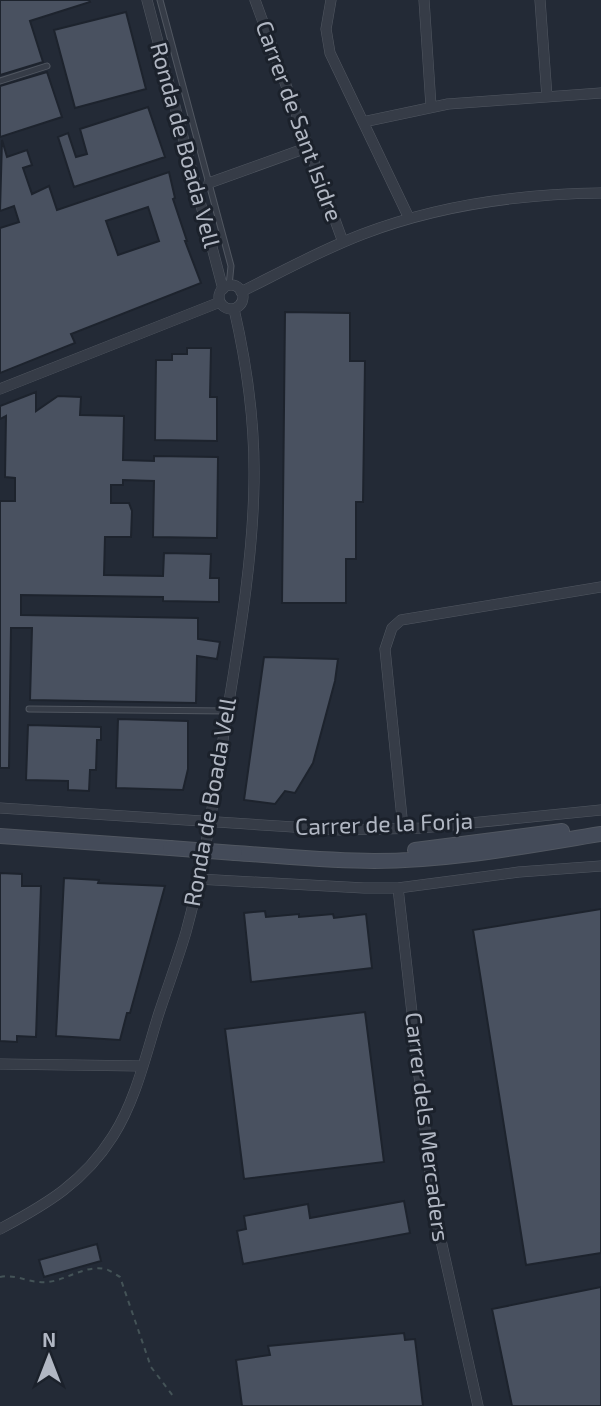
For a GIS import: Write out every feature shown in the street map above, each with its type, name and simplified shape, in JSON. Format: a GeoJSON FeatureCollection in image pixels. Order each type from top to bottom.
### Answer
{"type":"FeatureCollection","features":[{"type":"Feature","properties":{"kind":"main road"},"geometry":{"type":"LineString","coordinates":[[334,859],[601,826]]}},
{"type":"Feature","properties":{"kind":"main road"},"geometry":{"type":"LineString","coordinates":[[0,836],[373,861],[457,855],[601,834]]}},
{"type":"Feature","properties":{"kind":"street","name":"Ronda de Boada Vell"},"geometry":{"type":"LineString","coordinates":[[147,0],[226,287]]}},
{"type":"Feature","properties":{"kind":"street","name":"Carrer de Sant Isidre"},"geometry":{"type":"LineString","coordinates":[[255,0],[343,242]]}},
{"type":"Feature","properties":{"kind":"street"},"geometry":{"type":"LineString","coordinates":[[331,0],[326,29],[330,52],[409,218]]}},
{"type":"Feature","properties":{"kind":"street"},"geometry":{"type":"LineString","coordinates":[[424,0],[431,106]]}},
{"type":"Feature","properties":{"kind":"street"},"geometry":{"type":"LineString","coordinates":[[540,0],[547,97]]}},
{"type":"Feature","properties":{"kind":"street"},"geometry":{"type":"LineString","coordinates":[[363,122],[431,106],[601,93]]}},
{"type":"Feature","properties":{"kind":"street"},"geometry":{"type":"LineString","coordinates":[[209,183],[309,147]]}},
{"type":"Feature","properties":{"kind":"street"},"geometry":{"type":"LineString","coordinates":[[241,292],[343,242],[409,218],[501,200],[555,193],[601,193]]}},
{"type":"Feature","properties":{"kind":"street"},"geometry":{"type":"LineString","coordinates":[[226,287],[237,287],[241,292],[242,302],[234,309],[226,308],[220,302],[220,294],[226,287]]}},
{"type":"Feature","properties":{"kind":"street"},"geometry":{"type":"LineString","coordinates":[[0,389],[220,302]]}},
{"type":"Feature","properties":{"kind":"street","name":"Ronda de Boada Vell"},"geometry":{"type":"LineString","coordinates":[[0,1229],[60,1194],[88,1170],[114,1134],[125,1115],[186,932],[210,823],[251,537],[254,481],[249,393],[244,352],[234,309]]}},
{"type":"Feature","properties":{"kind":"street"},"geometry":{"type":"LineString","coordinates":[[403,828],[385,649],[392,628],[401,620],[601,587]]}},
{"type":"Feature","properties":{"kind":"street","name":"Carrer de la Forja"},"geometry":{"type":"LineString","coordinates":[[0,808],[341,831],[601,810]]}},
{"type":"Feature","properties":{"kind":"street"},"geometry":{"type":"LineString","coordinates":[[198,879],[398,888],[519,872],[601,866]]}},
{"type":"Feature","properties":{"kind":"street","name":"Carrer dels Mercaders"},"geometry":{"type":"LineString","coordinates":[[398,888],[434,1209],[478,1406]]}},
{"type":"Feature","properties":{"kind":"street"},"geometry":{"type":"LineString","coordinates":[[0,1063],[142,1066]]}},
{"type":"Feature","properties":{"kind":"lane"},"geometry":{"type":"LineString","coordinates":[[160,0],[231,266],[226,287]]}},
{"type":"Feature","properties":{"kind":"lane"},"geometry":{"type":"LineString","coordinates":[[0,81],[47,66]]}},
{"type":"Feature","properties":{"kind":"lane"},"geometry":{"type":"LineString","coordinates":[[29,709],[228,711]]}},
{"type":"Feature","properties":{"kind":"path"},"geometry":{"type":"LineString","coordinates":[[0,1277],[41,1283],[78,1272],[104,1269],[120,1277],[151,1367],[173,1396]]}},
{"type":"Feature","properties":{"kind":"building"},"geometry":{"type":"Polygon","coordinates":[[[0,0],[90,2],[30,21],[43,62],[0,75],[0,0]]]}},
{"type":"Feature","properties":{"kind":"building"},"geometry":{"type":"Polygon","coordinates":[[[126,12],[146,89],[75,108],[54,30],[126,12]]]}},
{"type":"Feature","properties":{"kind":"building"},"geometry":{"type":"Polygon","coordinates":[[[47,72],[62,117],[0,137],[0,86],[47,72]]]}},
{"type":"Feature","properties":{"kind":"building"},"geometry":{"type":"Polygon","coordinates":[[[148,107],[165,157],[74,187],[58,137],[68,133],[76,157],[87,154],[80,129],[148,107]]]}},
{"type":"Feature","properties":{"kind":"building"},"geometry":{"type":"Polygon","coordinates":[[[2,140],[7,157],[27,150],[32,165],[23,168],[32,194],[49,186],[57,210],[169,172],[175,198],[173,199],[185,241],[201,283],[71,334],[75,343],[0,373],[0,228],[19,222],[14,206],[0,211],[2,140]],[[148,207],[106,221],[118,255],[159,241],[148,207]]]}},
{"type":"Feature","properties":{"kind":"building"},"geometry":{"type":"Polygon","coordinates":[[[285,312],[350,313],[350,361],[365,361],[363,502],[356,502],[356,559],[346,559],[346,603],[282,603],[285,312]]]}},
{"type":"Feature","properties":{"kind":"building"},"geometry":{"type":"Polygon","coordinates":[[[187,348],[211,348],[210,397],[217,397],[217,441],[155,440],[156,360],[172,360],[172,354],[187,354],[187,348]]]}},
{"type":"Feature","properties":{"kind":"building"},"geometry":{"type":"Polygon","coordinates":[[[36,392],[36,411],[58,396],[81,397],[80,415],[124,416],[123,460],[154,461],[154,456],[218,457],[217,538],[153,537],[154,481],[123,480],[123,485],[111,485],[111,503],[129,503],[132,511],[131,537],[105,537],[104,575],[163,576],[164,553],[211,554],[210,578],[219,578],[219,602],[163,601],[163,597],[21,595],[21,615],[198,618],[198,639],[220,642],[217,659],[197,656],[196,703],[30,700],[32,628],[11,628],[9,768],[0,768],[0,501],[15,501],[15,478],[5,477],[6,416],[0,419],[0,406],[36,392]]]}},
{"type":"Feature","properties":{"kind":"building"},"geometry":{"type":"Polygon","coordinates":[[[264,657],[338,659],[335,681],[313,763],[295,793],[285,791],[275,804],[244,800],[264,657]]]}},
{"type":"Feature","properties":{"kind":"building"},"geometry":{"type":"Polygon","coordinates":[[[118,719],[188,721],[188,769],[183,790],[116,788],[118,719]]]}},
{"type":"Feature","properties":{"kind":"building"},"geometry":{"type":"Polygon","coordinates":[[[28,725],[101,727],[101,740],[97,740],[96,770],[90,770],[89,791],[68,790],[68,781],[26,780],[28,725]]]}},
{"type":"Feature","properties":{"kind":"building"},"geometry":{"type":"Polygon","coordinates":[[[0,873],[22,874],[22,886],[41,886],[36,1037],[17,1036],[17,1042],[0,1041],[0,873]]]}},
{"type":"Feature","properties":{"kind":"building"},"geometry":{"type":"Polygon","coordinates":[[[64,878],[99,880],[98,883],[165,886],[120,1040],[56,1036],[64,878]]]}},
{"type":"Feature","properties":{"kind":"building"},"geometry":{"type":"Polygon","coordinates":[[[601,909],[601,1253],[526,1265],[473,930],[601,909]]]}},
{"type":"Feature","properties":{"kind":"building"},"geometry":{"type":"Polygon","coordinates":[[[265,911],[266,917],[333,914],[334,918],[366,914],[372,968],[251,982],[244,913],[265,911]]]}},
{"type":"Feature","properties":{"kind":"building"},"geometry":{"type":"Polygon","coordinates":[[[365,1012],[384,1162],[244,1179],[225,1029],[365,1012]]]}},
{"type":"Feature","properties":{"kind":"building"},"geometry":{"type":"Polygon","coordinates":[[[404,1201],[410,1233],[243,1264],[237,1231],[246,1229],[244,1216],[308,1204],[310,1218],[404,1201]]]}},
{"type":"Feature","properties":{"kind":"building"},"geometry":{"type":"Polygon","coordinates":[[[97,1244],[101,1261],[44,1277],[39,1260],[97,1244]]]}},
{"type":"Feature","properties":{"kind":"building"},"geometry":{"type":"Polygon","coordinates":[[[601,1287],[601,1406],[512,1406],[492,1309],[601,1287]]]}},
{"type":"Feature","properties":{"kind":"building"},"geometry":{"type":"Polygon","coordinates":[[[404,1333],[405,1340],[415,1339],[423,1406],[242,1406],[236,1360],[270,1355],[268,1346],[404,1333]]]}}]}
